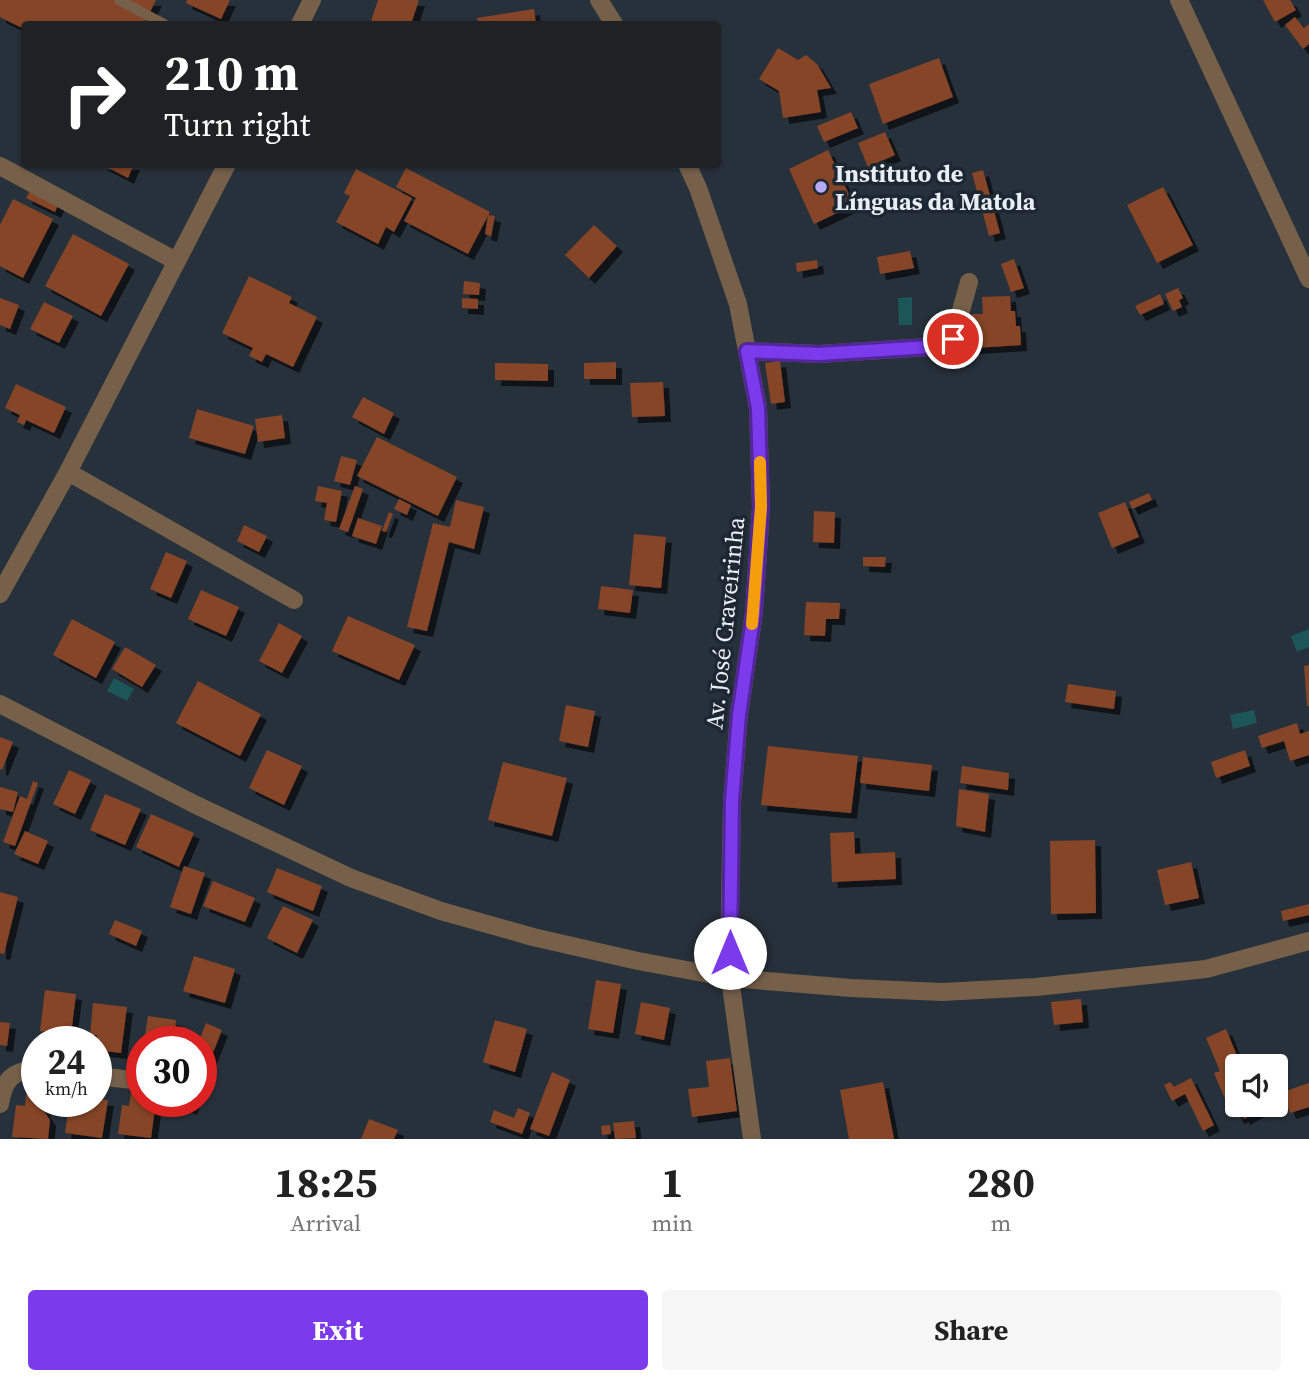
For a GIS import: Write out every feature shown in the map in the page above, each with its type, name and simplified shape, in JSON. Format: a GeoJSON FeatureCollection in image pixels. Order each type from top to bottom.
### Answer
{"type":"FeatureCollection","features":[{"type":"Feature","properties":{"kind":"street"},"geometry":{"type":"LineString","coordinates":[[302,21],[312,0]]}},
{"type":"Feature","properties":{"kind":"street"},"geometry":{"type":"LineString","coordinates":[[599,0],[612,21]]}},
{"type":"Feature","properties":{"kind":"street"},"geometry":{"type":"LineString","coordinates":[[1179,0],[1309,279]]}},
{"type":"Feature","properties":{"kind":"street"},"geometry":{"type":"LineString","coordinates":[[0,166],[176,261]]}},
{"type":"Feature","properties":{"kind":"street"},"geometry":{"type":"LineString","coordinates":[[0,594],[68,472],[225,168]]}},
{"type":"Feature","properties":{"kind":"street","name":"Av. José Craveirinha"},"geometry":{"type":"LineString","coordinates":[[689,168],[738,304],[758,408],[761,507],[754,612],[739,715],[732,801],[730,978],[752,1139]]}},
{"type":"Feature","properties":{"kind":"street"},"geometry":{"type":"LineString","coordinates":[[747,351],[819,354],[944,346],[953,339],[969,282]]}},
{"type":"Feature","properties":{"kind":"street"},"geometry":{"type":"LineString","coordinates":[[68,472],[294,600]]}},
{"type":"Feature","properties":{"kind":"street"},"geometry":{"type":"LineString","coordinates":[[0,704],[194,804],[351,878],[441,911],[533,937],[638,961],[730,978],[942,992],[1036,988],[1206,969],[1309,941]]}},
{"type":"Feature","properties":{"kind":"street"},"geometry":{"type":"LineString","coordinates":[[0,1104],[8,1080],[21,1072]]}},
{"type":"Feature","properties":{"kind":"lane"},"geometry":{"type":"LineString","coordinates":[[119,0],[158,21]]}},
{"type":"Feature","properties":{"kind":"shaded area"},"geometry":{"type":"Polygon","coordinates":[[[912,297],[912,325],[899,325],[898,298],[912,297]]]}},
{"type":"Feature","properties":{"kind":"shaded area"},"geometry":{"type":"Polygon","coordinates":[[[1309,629],[1309,647],[1297,652],[1291,636],[1309,629]]]}},
{"type":"Feature","properties":{"kind":"shaded area"},"geometry":{"type":"Polygon","coordinates":[[[114,678],[134,689],[127,701],[107,691],[114,678]]]}},
{"type":"Feature","properties":{"kind":"shaded area"},"geometry":{"type":"Polygon","coordinates":[[[1254,710],[1257,723],[1233,729],[1230,715],[1254,710]]]}},
{"type":"Feature","properties":{"kind":"building"},"geometry":{"type":"Polygon","coordinates":[[[0,0],[156,0],[146,21],[21,21],[21,28],[0,17],[0,0]]]}},
{"type":"Feature","properties":{"kind":"building"},"geometry":{"type":"Polygon","coordinates":[[[187,0],[230,0],[221,19],[186,3],[187,0]]]}},
{"type":"Feature","properties":{"kind":"building"},"geometry":{"type":"Polygon","coordinates":[[[378,0],[419,0],[412,21],[371,21],[378,0]]]}},
{"type":"Feature","properties":{"kind":"building"},"geometry":{"type":"Polygon","coordinates":[[[1263,0],[1290,0],[1296,10],[1275,22],[1263,0]]]}},
{"type":"Feature","properties":{"kind":"building"},"geometry":{"type":"Polygon","coordinates":[[[534,9],[536,21],[478,21],[477,18],[534,9]]]}},
{"type":"Feature","properties":{"kind":"building"},"geometry":{"type":"Polygon","coordinates":[[[1295,17],[1304,28],[1309,24],[1309,44],[1303,49],[1285,25],[1295,17]]]}},
{"type":"Feature","properties":{"kind":"building"},"geometry":{"type":"Polygon","coordinates":[[[778,48],[798,60],[806,55],[817,64],[831,88],[817,90],[821,112],[783,118],[779,91],[759,79],[778,48]]]}},
{"type":"Feature","properties":{"kind":"building"},"geometry":{"type":"Polygon","coordinates":[[[939,58],[953,97],[883,124],[869,84],[939,58]]]}},
{"type":"Feature","properties":{"kind":"building"},"geometry":{"type":"Polygon","coordinates":[[[851,112],[858,128],[824,142],[817,126],[851,112]]]}},
{"type":"Feature","properties":{"kind":"building"},"geometry":{"type":"Polygon","coordinates":[[[885,132],[895,155],[868,167],[858,143],[885,132]]]}},
{"type":"Feature","properties":{"kind":"building","name":"Instituto de Línguas da Matola"},"geometry":{"type":"Polygon","coordinates":[[[828,150],[854,205],[814,224],[789,169],[828,150]]]}},
{"type":"Feature","properties":{"kind":"building"},"geometry":{"type":"Polygon","coordinates":[[[109,168],[132,168],[128,178],[109,168]]]}},
{"type":"Feature","properties":{"kind":"building"},"geometry":{"type":"Polygon","coordinates":[[[406,168],[490,212],[468,254],[404,221],[416,198],[396,187],[406,168]]]}},
{"type":"Feature","properties":{"kind":"building"},"geometry":{"type":"Polygon","coordinates":[[[356,169],[412,198],[394,232],[386,227],[378,244],[336,222],[350,196],[344,193],[356,169]]]}},
{"type":"Feature","properties":{"kind":"building"},"geometry":{"type":"Polygon","coordinates":[[[983,170],[1000,233],[989,236],[972,173],[983,170]]]}},
{"type":"Feature","properties":{"kind":"building"},"geometry":{"type":"Polygon","coordinates":[[[1163,187],[1193,245],[1157,263],[1127,205],[1163,187]]]}},
{"type":"Feature","properties":{"kind":"building"},"geometry":{"type":"Polygon","coordinates":[[[31,189],[59,203],[55,212],[26,198],[31,189]]]}},
{"type":"Feature","properties":{"kind":"building"},"geometry":{"type":"Polygon","coordinates":[[[13,199],[53,219],[23,278],[0,266],[0,225],[13,199]]]}},
{"type":"Feature","properties":{"kind":"building"},"geometry":{"type":"Polygon","coordinates":[[[488,215],[495,216],[491,236],[485,234],[488,215]]]}},
{"type":"Feature","properties":{"kind":"building"},"geometry":{"type":"Polygon","coordinates":[[[594,225],[617,246],[589,278],[565,255],[594,225]]]}},
{"type":"Feature","properties":{"kind":"building"},"geometry":{"type":"Polygon","coordinates":[[[73,234],[129,264],[101,316],[45,286],[73,234]]]}},
{"type":"Feature","properties":{"kind":"building"},"geometry":{"type":"Polygon","coordinates":[[[910,251],[914,268],[880,274],[877,257],[910,251]]]}},
{"type":"Feature","properties":{"kind":"building"},"geometry":{"type":"Polygon","coordinates":[[[1014,259],[1024,288],[1011,292],[1001,264],[1014,259]]]}},
{"type":"Feature","properties":{"kind":"building"},"geometry":{"type":"Polygon","coordinates":[[[817,260],[818,268],[797,272],[796,263],[817,260]]]}},
{"type":"Feature","properties":{"kind":"building"},"geometry":{"type":"Polygon","coordinates":[[[249,276],[292,297],[289,303],[317,317],[293,367],[266,354],[262,362],[249,356],[253,348],[222,333],[249,276]]]}},
{"type":"Feature","properties":{"kind":"building"},"geometry":{"type":"Polygon","coordinates":[[[464,281],[480,283],[479,295],[463,294],[464,281]]]}},
{"type":"Feature","properties":{"kind":"building"},"geometry":{"type":"Polygon","coordinates":[[[1178,288],[1183,298],[1179,300],[1182,307],[1173,311],[1165,294],[1178,288]]]}},
{"type":"Feature","properties":{"kind":"building"},"geometry":{"type":"Polygon","coordinates":[[[1160,294],[1164,304],[1140,315],[1135,306],[1160,294]]]}},
{"type":"Feature","properties":{"kind":"building"},"geometry":{"type":"Polygon","coordinates":[[[1010,296],[1016,326],[1020,326],[1021,345],[974,348],[972,314],[983,314],[982,297],[1010,296]]]}},
{"type":"Feature","properties":{"kind":"building"},"geometry":{"type":"Polygon","coordinates":[[[0,298],[19,305],[10,329],[0,325],[0,298]]]}},
{"type":"Feature","properties":{"kind":"building"},"geometry":{"type":"Polygon","coordinates":[[[462,298],[478,299],[478,309],[462,308],[462,298]]]}},
{"type":"Feature","properties":{"kind":"building"},"geometry":{"type":"Polygon","coordinates":[[[44,302],[73,316],[59,343],[30,329],[44,302]]]}},
{"type":"Feature","properties":{"kind":"building"},"geometry":{"type":"Polygon","coordinates":[[[780,361],[785,402],[771,404],[765,363],[780,361]]]}},
{"type":"Feature","properties":{"kind":"building"},"geometry":{"type":"Polygon","coordinates":[[[616,362],[616,379],[584,379],[584,363],[616,362]]]}},
{"type":"Feature","properties":{"kind":"building"},"geometry":{"type":"Polygon","coordinates":[[[495,363],[548,364],[548,381],[495,380],[495,363]]]}},
{"type":"Feature","properties":{"kind":"building"},"geometry":{"type":"Polygon","coordinates":[[[663,382],[665,416],[632,417],[630,383],[663,382]]]}},
{"type":"Feature","properties":{"kind":"building"},"geometry":{"type":"Polygon","coordinates":[[[16,384],[66,407],[54,433],[26,420],[24,425],[17,422],[20,415],[5,408],[16,384]]]}},
{"type":"Feature","properties":{"kind":"building"},"geometry":{"type":"Polygon","coordinates":[[[363,397],[394,413],[384,434],[352,417],[363,397]]]}},
{"type":"Feature","properties":{"kind":"building"},"geometry":{"type":"Polygon","coordinates":[[[197,409],[254,426],[245,454],[189,438],[197,409]]]}},
{"type":"Feature","properties":{"kind":"building"},"geometry":{"type":"Polygon","coordinates":[[[282,415],[285,438],[258,442],[255,419],[282,415]]]}},
{"type":"Feature","properties":{"kind":"building"},"geometry":{"type":"Polygon","coordinates":[[[377,437],[457,477],[438,516],[357,476],[377,437]]]}},
{"type":"Feature","properties":{"kind":"building"},"geometry":{"type":"Polygon","coordinates":[[[341,456],[357,460],[350,485],[334,481],[341,456]]]}},
{"type":"Feature","properties":{"kind":"building"},"geometry":{"type":"Polygon","coordinates":[[[318,486],[342,491],[336,522],[324,520],[327,503],[315,501],[318,486]]]}},
{"type":"Feature","properties":{"kind":"building"},"geometry":{"type":"Polygon","coordinates":[[[355,486],[363,489],[348,532],[339,529],[355,486]]]}},
{"type":"Feature","properties":{"kind":"building"},"geometry":{"type":"Polygon","coordinates":[[[1149,493],[1152,500],[1132,509],[1129,502],[1149,493]]]}},
{"type":"Feature","properties":{"kind":"building"},"geometry":{"type":"Polygon","coordinates":[[[399,499],[411,505],[407,515],[394,509],[399,499]]]}},
{"type":"Feature","properties":{"kind":"building"},"geometry":{"type":"Polygon","coordinates":[[[456,500],[484,507],[474,549],[449,542],[427,631],[407,627],[433,523],[450,527],[456,500]]]}},
{"type":"Feature","properties":{"kind":"building"},"geometry":{"type":"Polygon","coordinates":[[[1125,502],[1139,537],[1112,548],[1098,513],[1125,502]]]}},
{"type":"Feature","properties":{"kind":"building"},"geometry":{"type":"Polygon","coordinates":[[[814,511],[835,512],[834,543],[813,542],[814,511]]]}},
{"type":"Feature","properties":{"kind":"building"},"geometry":{"type":"Polygon","coordinates":[[[389,512],[393,514],[386,532],[382,531],[389,512]]]}},
{"type":"Feature","properties":{"kind":"building"},"geometry":{"type":"Polygon","coordinates":[[[358,518],[382,526],[376,544],[352,536],[358,518]]]}},
{"type":"Feature","properties":{"kind":"building"},"geometry":{"type":"Polygon","coordinates":[[[244,525],[267,536],[259,552],[237,541],[244,525]]]}},
{"type":"Feature","properties":{"kind":"building"},"geometry":{"type":"Polygon","coordinates":[[[634,534],[666,537],[661,588],[629,585],[634,534]]]}},
{"type":"Feature","properties":{"kind":"building"},"geometry":{"type":"Polygon","coordinates":[[[166,552],[187,561],[171,598],[150,589],[166,552]]]}},
{"type":"Feature","properties":{"kind":"building"},"geometry":{"type":"Polygon","coordinates":[[[863,557],[886,557],[885,567],[863,566],[863,557]]]}},
{"type":"Feature","properties":{"kind":"building"},"geometry":{"type":"Polygon","coordinates":[[[601,586],[633,590],[630,613],[598,609],[601,586]]]}},
{"type":"Feature","properties":{"kind":"building"},"geometry":{"type":"Polygon","coordinates":[[[201,590],[239,607],[226,636],[188,619],[201,590]]]}},
{"type":"Feature","properties":{"kind":"building"},"geometry":{"type":"Polygon","coordinates":[[[806,602],[840,603],[839,619],[826,619],[825,636],[804,635],[806,602]]]}},
{"type":"Feature","properties":{"kind":"building"},"geometry":{"type":"Polygon","coordinates":[[[348,616],[415,645],[399,680],[332,651],[348,616]]]}},
{"type":"Feature","properties":{"kind":"building"},"geometry":{"type":"Polygon","coordinates":[[[72,619],[115,642],[96,678],[53,655],[72,619]]]}},
{"type":"Feature","properties":{"kind":"building"},"geometry":{"type":"Polygon","coordinates":[[[279,623],[302,636],[282,673],[259,661],[279,623]]]}},
{"type":"Feature","properties":{"kind":"building"},"geometry":{"type":"Polygon","coordinates":[[[125,647],[156,665],[142,687],[112,669],[125,647]]]}},
{"type":"Feature","properties":{"kind":"building"},"geometry":{"type":"Polygon","coordinates":[[[1309,665],[1309,706],[1307,706],[1304,666],[1309,665]]]}},
{"type":"Feature","properties":{"kind":"building"},"geometry":{"type":"Polygon","coordinates":[[[198,681],[261,714],[240,756],[176,723],[198,681]]]}},
{"type":"Feature","properties":{"kind":"building"},"geometry":{"type":"Polygon","coordinates":[[[1068,684],[1116,691],[1114,709],[1065,702],[1068,684]]]}},
{"type":"Feature","properties":{"kind":"building"},"geometry":{"type":"Polygon","coordinates":[[[566,705],[595,711],[588,747],[559,741],[566,705]]]}},
{"type":"Feature","properties":{"kind":"building"},"geometry":{"type":"Polygon","coordinates":[[[1297,723],[1300,734],[1309,731],[1309,755],[1290,761],[1284,741],[1262,748],[1258,736],[1297,723]]]}},
{"type":"Feature","properties":{"kind":"building"},"geometry":{"type":"Polygon","coordinates":[[[0,737],[13,742],[2,770],[0,769],[0,737]]]}},
{"type":"Feature","properties":{"kind":"building"},"geometry":{"type":"Polygon","coordinates":[[[768,746],[858,756],[851,813],[761,805],[768,746]]]}},
{"type":"Feature","properties":{"kind":"building"},"geometry":{"type":"Polygon","coordinates":[[[267,750],[302,766],[284,805],[249,788],[267,750]]]}},
{"type":"Feature","properties":{"kind":"building"},"geometry":{"type":"Polygon","coordinates":[[[1245,750],[1250,766],[1216,778],[1211,762],[1245,750]]]}},
{"type":"Feature","properties":{"kind":"building"},"geometry":{"type":"Polygon","coordinates":[[[863,757],[932,765],[929,791],[860,783],[863,757]]]}},
{"type":"Feature","properties":{"kind":"building"},"geometry":{"type":"Polygon","coordinates":[[[503,762],[567,778],[552,836],[488,820],[503,762]]]}},
{"type":"Feature","properties":{"kind":"building"},"geometry":{"type":"Polygon","coordinates":[[[962,766],[1009,773],[1008,790],[960,783],[962,766]]]}},
{"type":"Feature","properties":{"kind":"building"},"geometry":{"type":"Polygon","coordinates":[[[69,770],[91,780],[75,814],[53,804],[69,770]]]}},
{"type":"Feature","properties":{"kind":"building"},"geometry":{"type":"Polygon","coordinates":[[[33,781],[38,783],[15,846],[3,842],[20,796],[27,799],[33,781]]]}},
{"type":"Feature","properties":{"kind":"building"},"geometry":{"type":"Polygon","coordinates":[[[0,787],[18,792],[13,812],[0,809],[0,787]]]}},
{"type":"Feature","properties":{"kind":"building"},"geometry":{"type":"Polygon","coordinates":[[[959,789],[989,794],[985,832],[956,826],[959,789]]]}},
{"type":"Feature","properties":{"kind":"building"},"geometry":{"type":"Polygon","coordinates":[[[105,794],[141,809],[125,845],[90,830],[105,794]]]}},
{"type":"Feature","properties":{"kind":"building"},"geometry":{"type":"Polygon","coordinates":[[[151,814],[194,833],[179,867],[136,847],[151,814]]]}},
{"type":"Feature","properties":{"kind":"building"},"geometry":{"type":"Polygon","coordinates":[[[25,831],[48,841],[38,864],[14,854],[25,831]]]}},
{"type":"Feature","properties":{"kind":"building"},"geometry":{"type":"Polygon","coordinates":[[[854,832],[855,854],[895,852],[896,879],[832,882],[830,833],[854,832]]]}},
{"type":"Feature","properties":{"kind":"building"},"geometry":{"type":"Polygon","coordinates":[[[1095,840],[1096,913],[1051,914],[1050,841],[1095,840]]]}},
{"type":"Feature","properties":{"kind":"building"},"geometry":{"type":"Polygon","coordinates":[[[1191,862],[1199,898],[1165,905],[1157,870],[1191,862]]]}},
{"type":"Feature","properties":{"kind":"building"},"geometry":{"type":"Polygon","coordinates":[[[184,866],[205,873],[191,914],[170,907],[184,866]]]}},
{"type":"Feature","properties":{"kind":"building"},"geometry":{"type":"Polygon","coordinates":[[[277,868],[322,886],[313,911],[267,892],[277,868]]]}},
{"type":"Feature","properties":{"kind":"building"},"geometry":{"type":"Polygon","coordinates":[[[213,881],[255,898],[245,922],[203,906],[213,881]]]}},
{"type":"Feature","properties":{"kind":"building"},"geometry":{"type":"Polygon","coordinates":[[[0,892],[18,897],[4,954],[0,953],[0,892]]]}},
{"type":"Feature","properties":{"kind":"building"},"geometry":{"type":"Polygon","coordinates":[[[1309,904],[1309,915],[1283,921],[1281,911],[1309,904]]]}},
{"type":"Feature","properties":{"kind":"building"},"geometry":{"type":"Polygon","coordinates":[[[283,906],[313,920],[297,953],[267,938],[283,906]]]}},
{"type":"Feature","properties":{"kind":"building"},"geometry":{"type":"Polygon","coordinates":[[[115,920],[142,931],[136,946],[109,934],[115,920]]]}},
{"type":"Feature","properties":{"kind":"building"},"geometry":{"type":"Polygon","coordinates":[[[194,956],[235,969],[225,1003],[183,991],[194,956]]]}},
{"type":"Feature","properties":{"kind":"building"},"geometry":{"type":"Polygon","coordinates":[[[596,980],[621,984],[613,1033],[588,1029],[596,980]]]}},
{"type":"Feature","properties":{"kind":"building"},"geometry":{"type":"Polygon","coordinates":[[[45,990],[76,994],[72,1026],[41,1026],[45,990]]]}},
{"type":"Feature","properties":{"kind":"building"},"geometry":{"type":"Polygon","coordinates":[[[1081,999],[1083,1022],[1054,1025],[1051,1002],[1081,999]]]}},
{"type":"Feature","properties":{"kind":"building"},"geometry":{"type":"Polygon","coordinates":[[[641,1002],[670,1008],[664,1040],[635,1034],[641,1002]]]}},
{"type":"Feature","properties":{"kind":"building"},"geometry":{"type":"Polygon","coordinates":[[[93,1003],[127,1007],[121,1053],[112,1052],[112,1026],[91,1026],[93,1003]]]}},
{"type":"Feature","properties":{"kind":"building"},"geometry":{"type":"Polygon","coordinates":[[[148,1016],[176,1020],[175,1026],[146,1026],[148,1016]]]}},
{"type":"Feature","properties":{"kind":"building"},"geometry":{"type":"Polygon","coordinates":[[[495,1020],[527,1029],[515,1072],[483,1062],[495,1020]]]}},
{"type":"Feature","properties":{"kind":"building"},"geometry":{"type":"Polygon","coordinates":[[[0,1022],[10,1023],[7,1046],[0,1045],[0,1022]]]}},
{"type":"Feature","properties":{"kind":"building"},"geometry":{"type":"Polygon","coordinates":[[[217,1028],[222,1030],[217,1043],[217,1028]]]}},
{"type":"Feature","properties":{"kind":"building"},"geometry":{"type":"Polygon","coordinates":[[[1226,1029],[1236,1054],[1225,1054],[1225,1099],[1214,1073],[1220,1071],[1206,1038],[1226,1029]]]}},
{"type":"Feature","properties":{"kind":"building"},"geometry":{"type":"Polygon","coordinates":[[[730,1058],[737,1111],[692,1117],[688,1089],[709,1087],[706,1061],[730,1058]]]}},
{"type":"Feature","properties":{"kind":"building"},"geometry":{"type":"Polygon","coordinates":[[[552,1072],[570,1080],[549,1136],[530,1129],[552,1072]]]}},
{"type":"Feature","properties":{"kind":"building"},"geometry":{"type":"Polygon","coordinates":[[[1191,1078],[1214,1125],[1203,1131],[1185,1094],[1172,1101],[1164,1085],[1170,1082],[1174,1087],[1191,1078]]]}},
{"type":"Feature","properties":{"kind":"building"},"geometry":{"type":"Polygon","coordinates":[[[883,1082],[894,1139],[849,1139],[840,1090],[883,1082]]]}},
{"type":"Feature","properties":{"kind":"building"},"geometry":{"type":"Polygon","coordinates":[[[1309,1083],[1309,1107],[1290,1113],[1288,1090],[1309,1083]]]}},
{"type":"Feature","properties":{"kind":"building"},"geometry":{"type":"Polygon","coordinates":[[[16,1105],[21,1106],[21,1117],[48,1117],[48,1139],[12,1137],[16,1105]]]}},
{"type":"Feature","properties":{"kind":"building"},"geometry":{"type":"Polygon","coordinates":[[[122,1105],[126,1106],[126,1117],[154,1117],[151,1138],[118,1134],[122,1105]]]}},
{"type":"Feature","properties":{"kind":"building"},"geometry":{"type":"Polygon","coordinates":[[[518,1108],[530,1113],[522,1134],[490,1122],[494,1110],[514,1118],[518,1108]]]}},
{"type":"Feature","properties":{"kind":"building"},"geometry":{"type":"Polygon","coordinates":[[[67,1117],[105,1117],[102,1138],[65,1133],[67,1117]]]}},
{"type":"Feature","properties":{"kind":"building"},"geometry":{"type":"Polygon","coordinates":[[[369,1119],[398,1130],[394,1139],[361,1139],[369,1119]]]}},
{"type":"Feature","properties":{"kind":"building"},"geometry":{"type":"Polygon","coordinates":[[[634,1121],[636,1138],[615,1139],[613,1123],[634,1121]]]}},
{"type":"Feature","properties":{"kind":"building"},"geometry":{"type":"Polygon","coordinates":[[[610,1125],[611,1134],[602,1135],[601,1126],[610,1125]]]}},
{"type":"Feature","properties":{"kind":"slow traffic"},"geometry":{"type":"LineString","coordinates":[[752,624],[761,507],[760,462]]}},
{"type":"Feature","properties":{"kind":"place","name":"Instituto de Línguas da Matola"},"geometry":{"type":"Point","coordinates":[821,187]}},
{"type":"Feature","properties":{"kind":"route"},"geometry":{"type":"LineString","coordinates":[[730,953],[732,801],[739,715],[754,612],[761,507],[758,408],[747,351],[842,353],[944,346],[953,339]]}}]}
